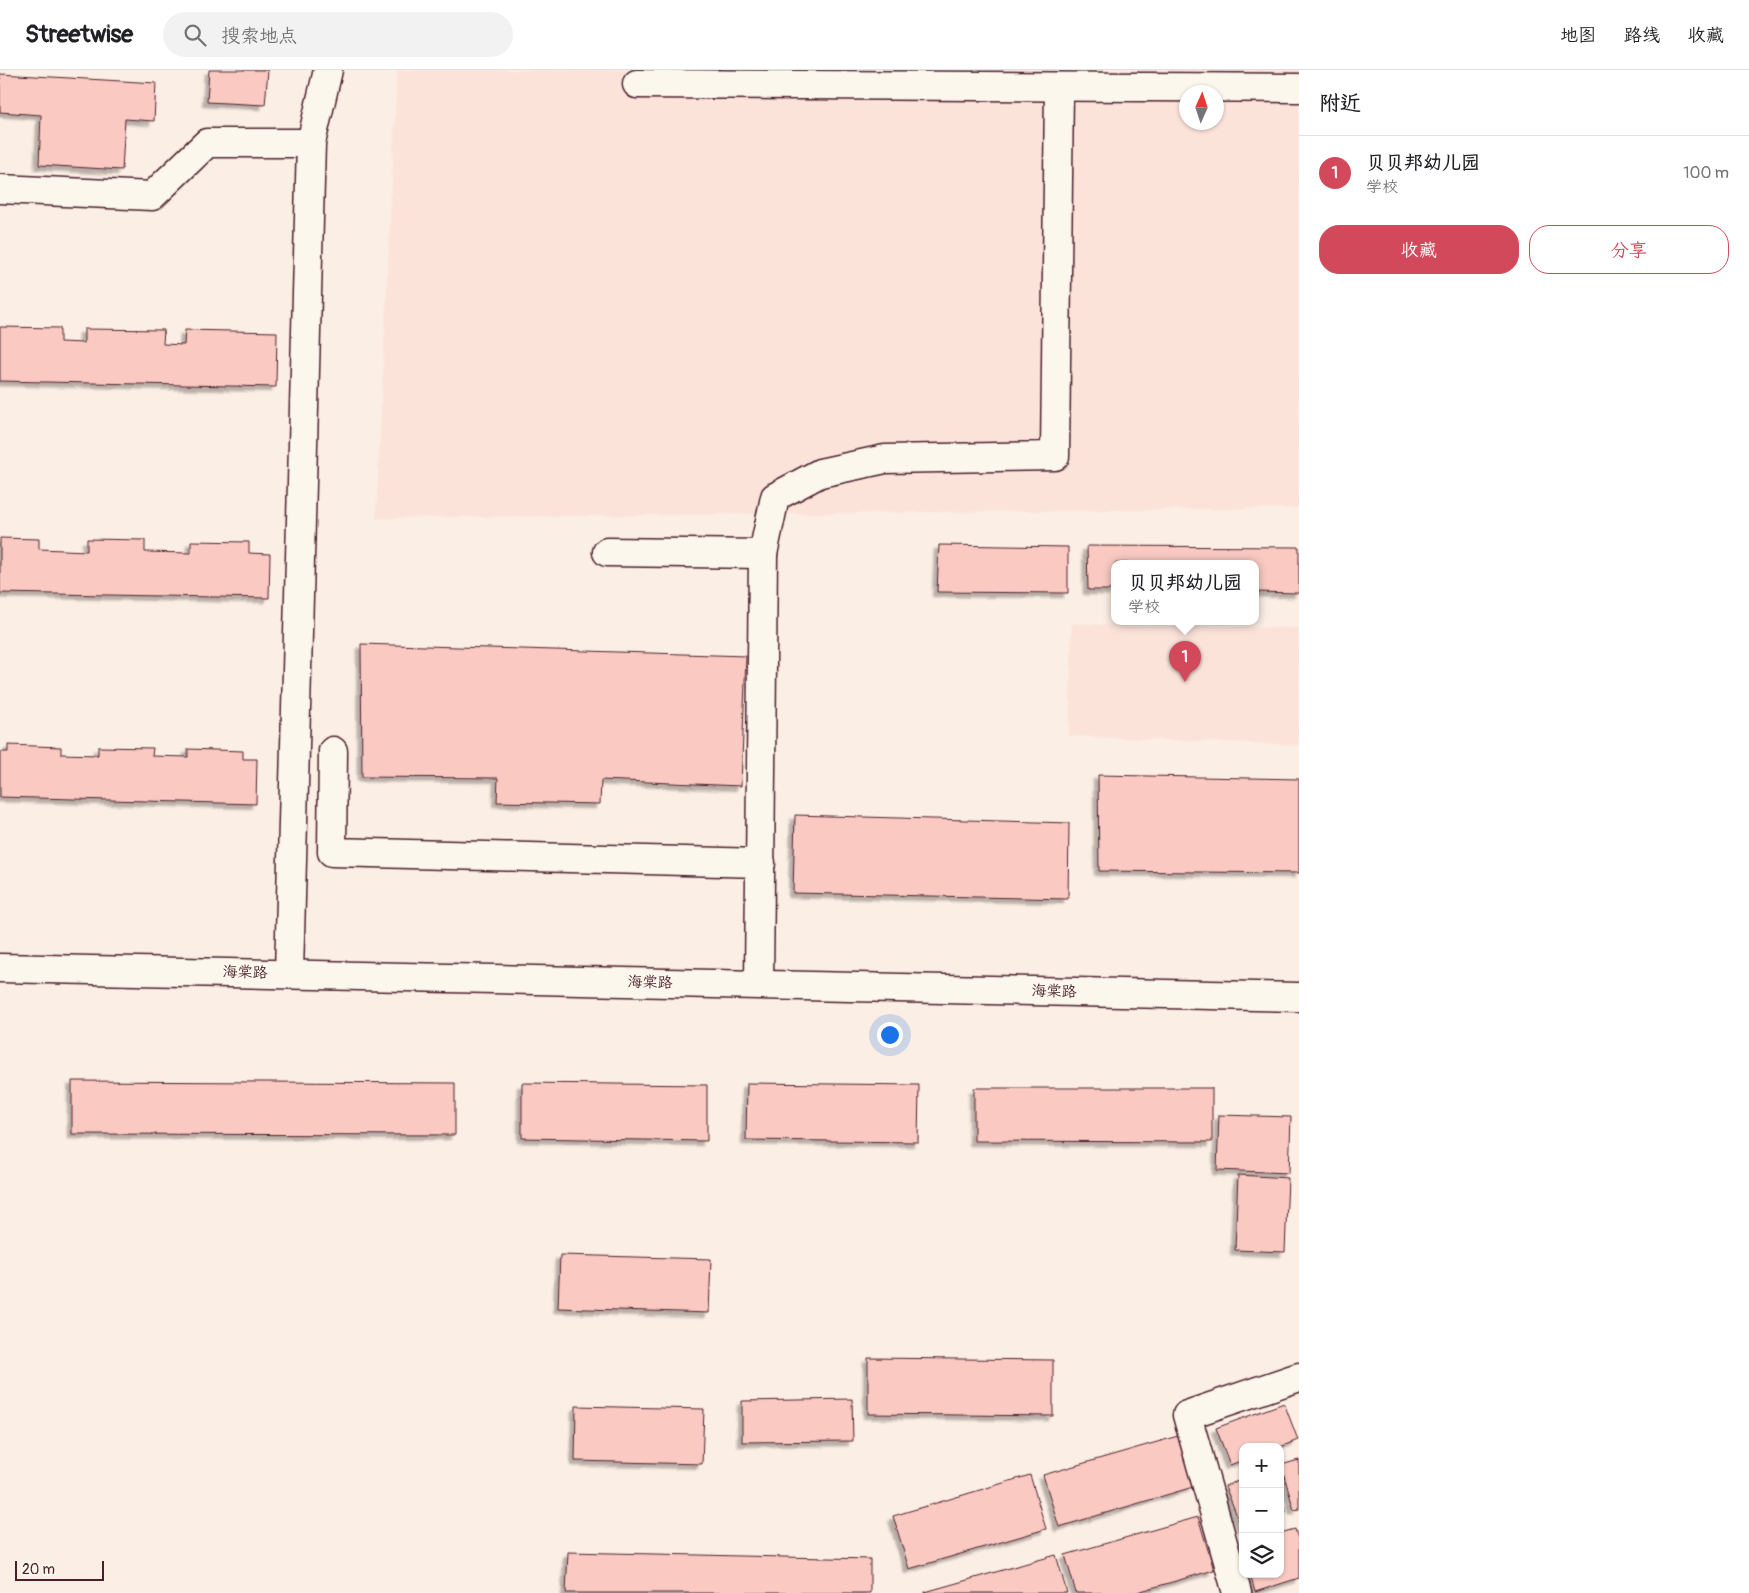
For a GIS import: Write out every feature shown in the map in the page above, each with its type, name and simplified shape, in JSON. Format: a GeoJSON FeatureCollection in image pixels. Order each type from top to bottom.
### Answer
{"type":"FeatureCollection","features":[{"type":"Feature","properties":{"kind":"street"},"geometry":{"type":"LineString","coordinates":[[289,973],[311,143],[328,70]]}},
{"type":"Feature","properties":{"kind":"street"},"geometry":{"type":"LineString","coordinates":[[637,84],[951,78],[1059,87],[1168,79],[1299,88]]}},
{"type":"Feature","properties":{"kind":"street"},"geometry":{"type":"LineString","coordinates":[[759,984],[763,554],[775,496],[820,473],[885,459],[1055,456],[1059,87]]}},
{"type":"Feature","properties":{"kind":"street"},"geometry":{"type":"LineString","coordinates":[[0,189],[152,196],[207,143],[311,143]]}},
{"type":"Feature","properties":{"kind":"street"},"geometry":{"type":"LineString","coordinates":[[607,552],[763,554]]}},
{"type":"Feature","properties":{"kind":"street"},"geometry":{"type":"LineString","coordinates":[[334,751],[332,852],[760,863]]}},
{"type":"Feature","properties":{"kind":"street","name":"海棠路"},"geometry":{"type":"LineString","coordinates":[[0,968],[1299,996]]}},
{"type":"Feature","properties":{"kind":"street"},"geometry":{"type":"LineString","coordinates":[[1238,1593],[1187,1415],[1299,1376]]}},
{"type":"Feature","properties":{"kind":"shaded area"},"geometry":{"type":"Polygon","coordinates":[[[397,70],[1299,70],[1299,508],[376,518],[397,70]]]}},
{"type":"Feature","properties":{"kind":"shaded area"},"geometry":{"type":"Polygon","coordinates":[[[1072,624],[1299,628],[1299,745],[1069,736],[1072,624]]]}},
{"type":"Feature","properties":{"kind":"building"},"geometry":{"type":"Polygon","coordinates":[[[209,70],[268,70],[265,105],[207,102],[209,70]]]}},
{"type":"Feature","properties":{"kind":"building"},"geometry":{"type":"Polygon","coordinates":[[[0,74],[156,83],[154,121],[125,119],[122,170],[39,165],[41,115],[0,112],[0,74]]]}},
{"type":"Feature","properties":{"kind":"building"},"geometry":{"type":"Polygon","coordinates":[[[0,327],[60,328],[60,342],[84,343],[84,329],[164,330],[163,344],[184,345],[185,330],[277,332],[276,387],[0,381],[0,327]]]}},
{"type":"Feature","properties":{"kind":"building"},"geometry":{"type":"Polygon","coordinates":[[[0,538],[39,539],[39,549],[87,551],[87,539],[145,540],[145,552],[191,553],[191,541],[249,542],[249,553],[270,554],[269,598],[0,593],[0,538]]]}},
{"type":"Feature","properties":{"kind":"building"},"geometry":{"type":"Polygon","coordinates":[[[939,545],[1068,547],[1068,593],[937,592],[939,545]]]}},
{"type":"Feature","properties":{"kind":"building"},"geometry":{"type":"Polygon","coordinates":[[[1087,546],[1299,547],[1299,593],[1259,592],[1259,560],[1111,560],[1111,590],[1088,590],[1087,546]]]}},
{"type":"Feature","properties":{"kind":"building"},"geometry":{"type":"Polygon","coordinates":[[[361,644],[746,656],[741,786],[601,780],[600,804],[497,802],[498,778],[362,777],[361,644]]]}},
{"type":"Feature","properties":{"kind":"building"},"geometry":{"type":"Polygon","coordinates":[[[8,745],[61,747],[61,754],[98,755],[98,747],[153,748],[152,756],[188,757],[188,749],[243,751],[243,759],[257,759],[256,804],[0,797],[0,752],[8,752],[8,745]]]}},
{"type":"Feature","properties":{"kind":"building"},"geometry":{"type":"Polygon","coordinates":[[[1098,775],[1299,779],[1299,873],[1099,871],[1098,775]]]}},
{"type":"Feature","properties":{"kind":"building"},"geometry":{"type":"Polygon","coordinates":[[[795,815],[1069,823],[1068,899],[793,893],[795,815]]]}},
{"type":"Feature","properties":{"kind":"building"},"geometry":{"type":"Polygon","coordinates":[[[72,1081],[455,1083],[455,1135],[72,1134],[72,1081]]]}},
{"type":"Feature","properties":{"kind":"building"},"geometry":{"type":"Polygon","coordinates":[[[522,1083],[707,1085],[707,1141],[522,1138],[522,1083]]]}},
{"type":"Feature","properties":{"kind":"building"},"geometry":{"type":"Polygon","coordinates":[[[747,1083],[919,1085],[918,1142],[746,1140],[747,1083]]]}},
{"type":"Feature","properties":{"kind":"building"},"geometry":{"type":"Polygon","coordinates":[[[974,1088],[1212,1088],[1212,1142],[974,1141],[974,1088]]]}},
{"type":"Feature","properties":{"kind":"building"},"geometry":{"type":"Polygon","coordinates":[[[1219,1115],[1291,1117],[1289,1173],[1217,1170],[1219,1115]]]}},
{"type":"Feature","properties":{"kind":"building"},"geometry":{"type":"Polygon","coordinates":[[[1238,1175],[1288,1178],[1285,1252],[1235,1250],[1238,1175]]]}},
{"type":"Feature","properties":{"kind":"building"},"geometry":{"type":"Polygon","coordinates":[[[560,1255],[711,1259],[709,1313],[558,1308],[560,1255]]]}},
{"type":"Feature","properties":{"kind":"building"},"geometry":{"type":"Polygon","coordinates":[[[868,1358],[1053,1360],[1053,1416],[868,1414],[868,1358]]]}},
{"type":"Feature","properties":{"kind":"building"},"geometry":{"type":"Polygon","coordinates":[[[852,1399],[853,1441],[742,1442],[742,1401],[852,1399]]]}},
{"type":"Feature","properties":{"kind":"building"},"geometry":{"type":"Polygon","coordinates":[[[1284,1403],[1298,1440],[1284,1445],[1284,1443],[1239,1443],[1239,1462],[1230,1465],[1216,1428],[1284,1403]]]}},
{"type":"Feature","properties":{"kind":"building"},"geometry":{"type":"Polygon","coordinates":[[[576,1406],[704,1409],[702,1464],[575,1461],[576,1406]]]}},
{"type":"Feature","properties":{"kind":"building"},"geometry":{"type":"Polygon","coordinates":[[[1178,1436],[1193,1487],[1059,1527],[1043,1475],[1178,1436]]]}},
{"type":"Feature","properties":{"kind":"building"},"geometry":{"type":"Polygon","coordinates":[[[1299,1460],[1299,1509],[1294,1510],[1284,1475],[1284,1464],[1299,1460]]]}},
{"type":"Feature","properties":{"kind":"building"},"geometry":{"type":"Polygon","coordinates":[[[1030,1475],[1046,1529],[909,1569],[893,1516],[1030,1475]]]}},
{"type":"Feature","properties":{"kind":"building"},"geometry":{"type":"Polygon","coordinates":[[[1239,1481],[1239,1521],[1225,1486],[1239,1481]]]}},
{"type":"Feature","properties":{"kind":"building"},"geometry":{"type":"Polygon","coordinates":[[[1198,1517],[1214,1570],[1134,1593],[1076,1593],[1065,1555],[1198,1517]]]}},
{"type":"Feature","properties":{"kind":"building"},"geometry":{"type":"Polygon","coordinates":[[[1295,1529],[1299,1542],[1299,1578],[1255,1592],[1251,1578],[1284,1578],[1284,1532],[1295,1529]]]}},
{"type":"Feature","properties":{"kind":"building"},"geometry":{"type":"Polygon","coordinates":[[[568,1552],[870,1559],[870,1593],[566,1593],[568,1552]]]}},
{"type":"Feature","properties":{"kind":"building"},"geometry":{"type":"Polygon","coordinates":[[[1056,1555],[1067,1593],[925,1593],[925,1592],[1056,1555]]]}},
{"type":"Feature","properties":{"kind":"place","name":"贝贝邦幼儿园"},"geometry":{"type":"Point","coordinates":[1185,682]}}]}
